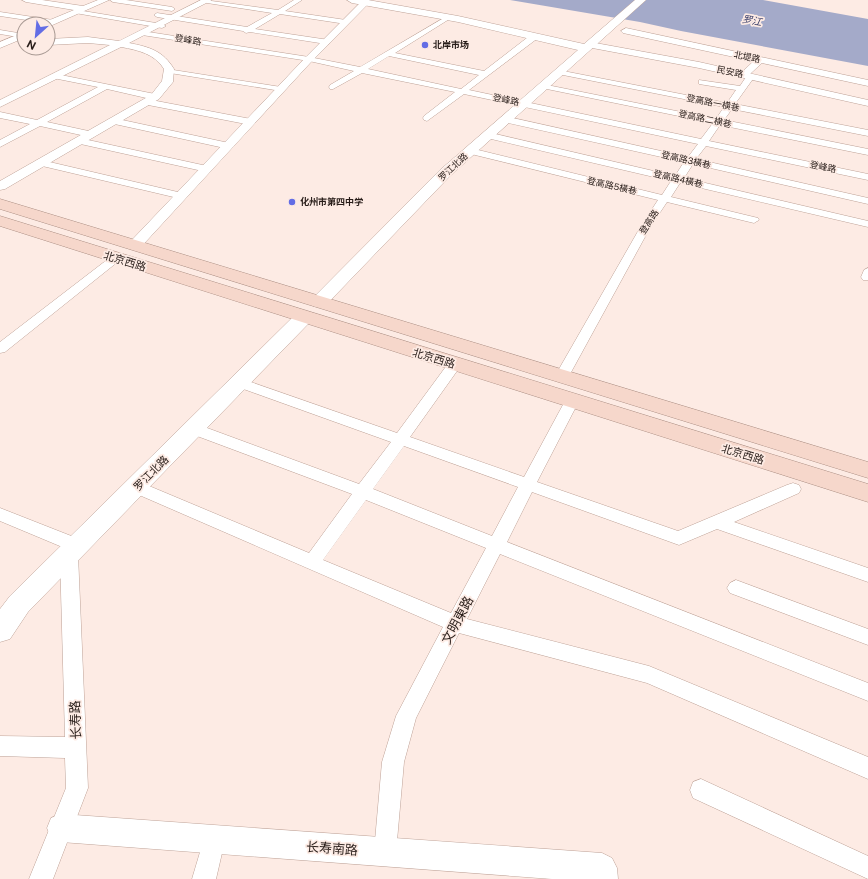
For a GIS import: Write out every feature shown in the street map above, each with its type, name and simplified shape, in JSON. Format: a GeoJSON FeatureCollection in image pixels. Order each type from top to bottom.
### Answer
{"type":"FeatureCollection","features":[{"type":"Feature","properties":{"kind":"highway","name":"北京西路"},"geometry":{"type":"LineString","coordinates":[[0,204],[135,245],[312,309],[455,364],[868,493]]}},
{"type":"Feature","properties":{"kind":"highway","name":"北京西路"},"geometry":{"type":"LineString","coordinates":[[0,221],[116,258],[562,376],[868,470]]}},
{"type":"Feature","properties":{"kind":"main road","name":"民安路"},"geometry":{"type":"LineString","coordinates":[[352,0],[449,17],[535,36],[591,45]]}},
{"type":"Feature","properties":{"kind":"main road","name":"罗江北路"},"geometry":{"type":"LineString","coordinates":[[0,630],[19,604],[240,383],[445,173],[504,119],[641,0]]}},
{"type":"Feature","properties":{"kind":"street"},"geometry":{"type":"LineString","coordinates":[[26,0],[158,25],[173,23],[329,36]]}},
{"type":"Feature","properties":{"kind":"street"},"geometry":{"type":"LineString","coordinates":[[113,0],[201,13]]}},
{"type":"Feature","properties":{"kind":"street"},"geometry":{"type":"LineString","coordinates":[[173,23],[186,11],[208,0],[279,12],[350,16]]}},
{"type":"Feature","properties":{"kind":"street"},"geometry":{"type":"LineString","coordinates":[[279,2],[295,2],[308,6]]}},
{"type":"Feature","properties":{"kind":"street"},"geometry":{"type":"LineString","coordinates":[[235,37],[295,2]]}},
{"type":"Feature","properties":{"kind":"street"},"geometry":{"type":"LineString","coordinates":[[135,245],[251,122],[312,53],[366,2]]}},
{"type":"Feature","properties":{"kind":"street"},"geometry":{"type":"LineString","coordinates":[[56,21],[92,5],[106,4]]}},
{"type":"Feature","properties":{"kind":"street"},"geometry":{"type":"LineString","coordinates":[[0,14],[16,17]]}},
{"type":"Feature","properties":{"kind":"street"},"geometry":{"type":"LineString","coordinates":[[151,14],[173,23]]}},
{"type":"Feature","properties":{"kind":"street"},"geometry":{"type":"LineString","coordinates":[[333,87],[449,17]]}},
{"type":"Feature","properties":{"kind":"street"},"geometry":{"type":"LineString","coordinates":[[246,20],[275,25]]}},
{"type":"Feature","properties":{"kind":"street"},"geometry":{"type":"LineString","coordinates":[[0,104],[158,25]]}},
{"type":"Feature","properties":{"kind":"street","name":"北堤路"},"geometry":{"type":"LineString","coordinates":[[626,31],[868,83]]}},
{"type":"Feature","properties":{"kind":"street"},"geometry":{"type":"LineString","coordinates":[[0,32],[16,36]]}},
{"type":"Feature","properties":{"kind":"street","name":"登峰路"},"geometry":{"type":"LineString","coordinates":[[142,33],[312,53],[361,70],[868,177]]}},
{"type":"Feature","properties":{"kind":"street"},"geometry":{"type":"LineString","coordinates":[[427,118],[535,36]]}},
{"type":"Feature","properties":{"kind":"street"},"geometry":{"type":"LineString","coordinates":[[56,40],[63,41]]}},
{"type":"Feature","properties":{"kind":"street"},"geometry":{"type":"LineString","coordinates":[[0,186],[151,99],[161,91],[168,81],[170,71],[167,61],[144,49],[87,40],[56,41]]}},
{"type":"Feature","properties":{"kind":"street"},"geometry":{"type":"LineString","coordinates":[[1,46],[16,41]]}},
{"type":"Feature","properties":{"kind":"street","name":"民安路"},"geometry":{"type":"LineString","coordinates":[[591,45],[665,58],[868,103]]}},
{"type":"Feature","properties":{"kind":"street"},"geometry":{"type":"LineString","coordinates":[[388,54],[486,74]]}},
{"type":"Feature","properties":{"kind":"street","name":"登高路"},"geometry":{"type":"LineString","coordinates":[[562,376],[646,226],[690,161],[742,89],[748,76],[760,60]]}},
{"type":"Feature","properties":{"kind":"street"},"geometry":{"type":"LineString","coordinates":[[170,71],[281,89]]}},
{"type":"Feature","properties":{"kind":"street","name":"登高路一横巷"},"geometry":{"type":"LineString","coordinates":[[558,72],[868,133]]}},
{"type":"Feature","properties":{"kind":"street"},"geometry":{"type":"LineString","coordinates":[[56,76],[105,86],[151,99],[251,122]]}},
{"type":"Feature","properties":{"kind":"street"},"geometry":{"type":"LineString","coordinates":[[702,82],[742,89]]}},
{"type":"Feature","properties":{"kind":"street"},"geometry":{"type":"LineString","coordinates":[[0,144],[105,86]]}},
{"type":"Feature","properties":{"kind":"street","name":"登高路二横巷"},"geometry":{"type":"LineString","coordinates":[[542,86],[868,152]]}},
{"type":"Feature","properties":{"kind":"street"},"geometry":{"type":"LineString","coordinates":[[0,115],[90,134]]}},
{"type":"Feature","properties":{"kind":"street","name":"登高路3橫巷"},"geometry":{"type":"LineString","coordinates":[[504,119],[868,201]]}},
{"type":"Feature","properties":{"kind":"street"},"geometry":{"type":"LineString","coordinates":[[113,121],[228,146]]}},
{"type":"Feature","properties":{"kind":"street","name":"登高路4橫巷"},"geometry":{"type":"LineString","coordinates":[[487,135],[868,224]]}},
{"type":"Feature","properties":{"kind":"street"},"geometry":{"type":"LineString","coordinates":[[79,141],[207,169]]}},
{"type":"Feature","properties":{"kind":"street","name":"登高路5橫巷"},"geometry":{"type":"LineString","coordinates":[[470,151],[754,220]]}},
{"type":"Feature","properties":{"kind":"street"},"geometry":{"type":"LineString","coordinates":[[41,163],[182,196]]}},
{"type":"Feature","properties":{"kind":"street"},"geometry":{"type":"LineString","coordinates":[[2,345],[116,258]]}},
{"type":"Feature","properties":{"kind":"street"},"geometry":{"type":"LineString","coordinates":[[312,562],[455,364]]}},
{"type":"Feature","properties":{"kind":"street"},"geometry":{"type":"LineString","coordinates":[[240,383],[679,538],[793,489]]}},
{"type":"Feature","properties":{"kind":"street","name":"文明東路"},"geometry":{"type":"LineString","coordinates":[[385,852],[393,762],[406,716],[456,624],[572,401]]}},
{"type":"Feature","properties":{"kind":"street"},"geometry":{"type":"LineString","coordinates":[[194,429],[362,492],[868,692]]}},
{"type":"Feature","properties":{"kind":"street"},"geometry":{"type":"LineString","coordinates":[[136,487],[456,624],[649,675],[868,768]]}},
{"type":"Feature","properties":{"kind":"street"},"geometry":{"type":"LineString","coordinates":[[0,514],[74,550]]}},
{"type":"Feature","properties":{"kind":"street"},"geometry":{"type":"LineString","coordinates":[[716,522],[868,575]]}},
{"type":"Feature","properties":{"kind":"street","name":"长寿路"},"geometry":{"type":"LineString","coordinates":[[41,879],[77,788],[74,550]]}},
{"type":"Feature","properties":{"kind":"street"},"geometry":{"type":"LineString","coordinates":[[736,588],[868,637]]}},
{"type":"Feature","properties":{"kind":"street"},"geometry":{"type":"LineString","coordinates":[[0,746],[76,748]]}},
{"type":"Feature","properties":{"kind":"street"},"geometry":{"type":"LineString","coordinates":[[701,790],[868,868]]}},
{"type":"Feature","properties":{"kind":"street","name":"长寿南路"},"geometry":{"type":"LineString","coordinates":[[61,828],[385,852],[602,874]]}},
{"type":"Feature","properties":{"kind":"street"},"geometry":{"type":"LineString","coordinates":[[204,879],[214,840]]}},
{"type":"Feature","properties":{"kind":"water","name":"罗江"},"geometry":{"type":"Polygon","coordinates":[[[510,0],[763,0],[868,19],[868,66],[640,22],[510,0]]]}},
{"type":"Feature","properties":{"kind":"place","name":"北岸市场"},"geometry":{"type":"Point","coordinates":[425,45]}},
{"type":"Feature","properties":{"kind":"place","name":"化州市第四中学"},"geometry":{"type":"Point","coordinates":[292,202]}}]}
